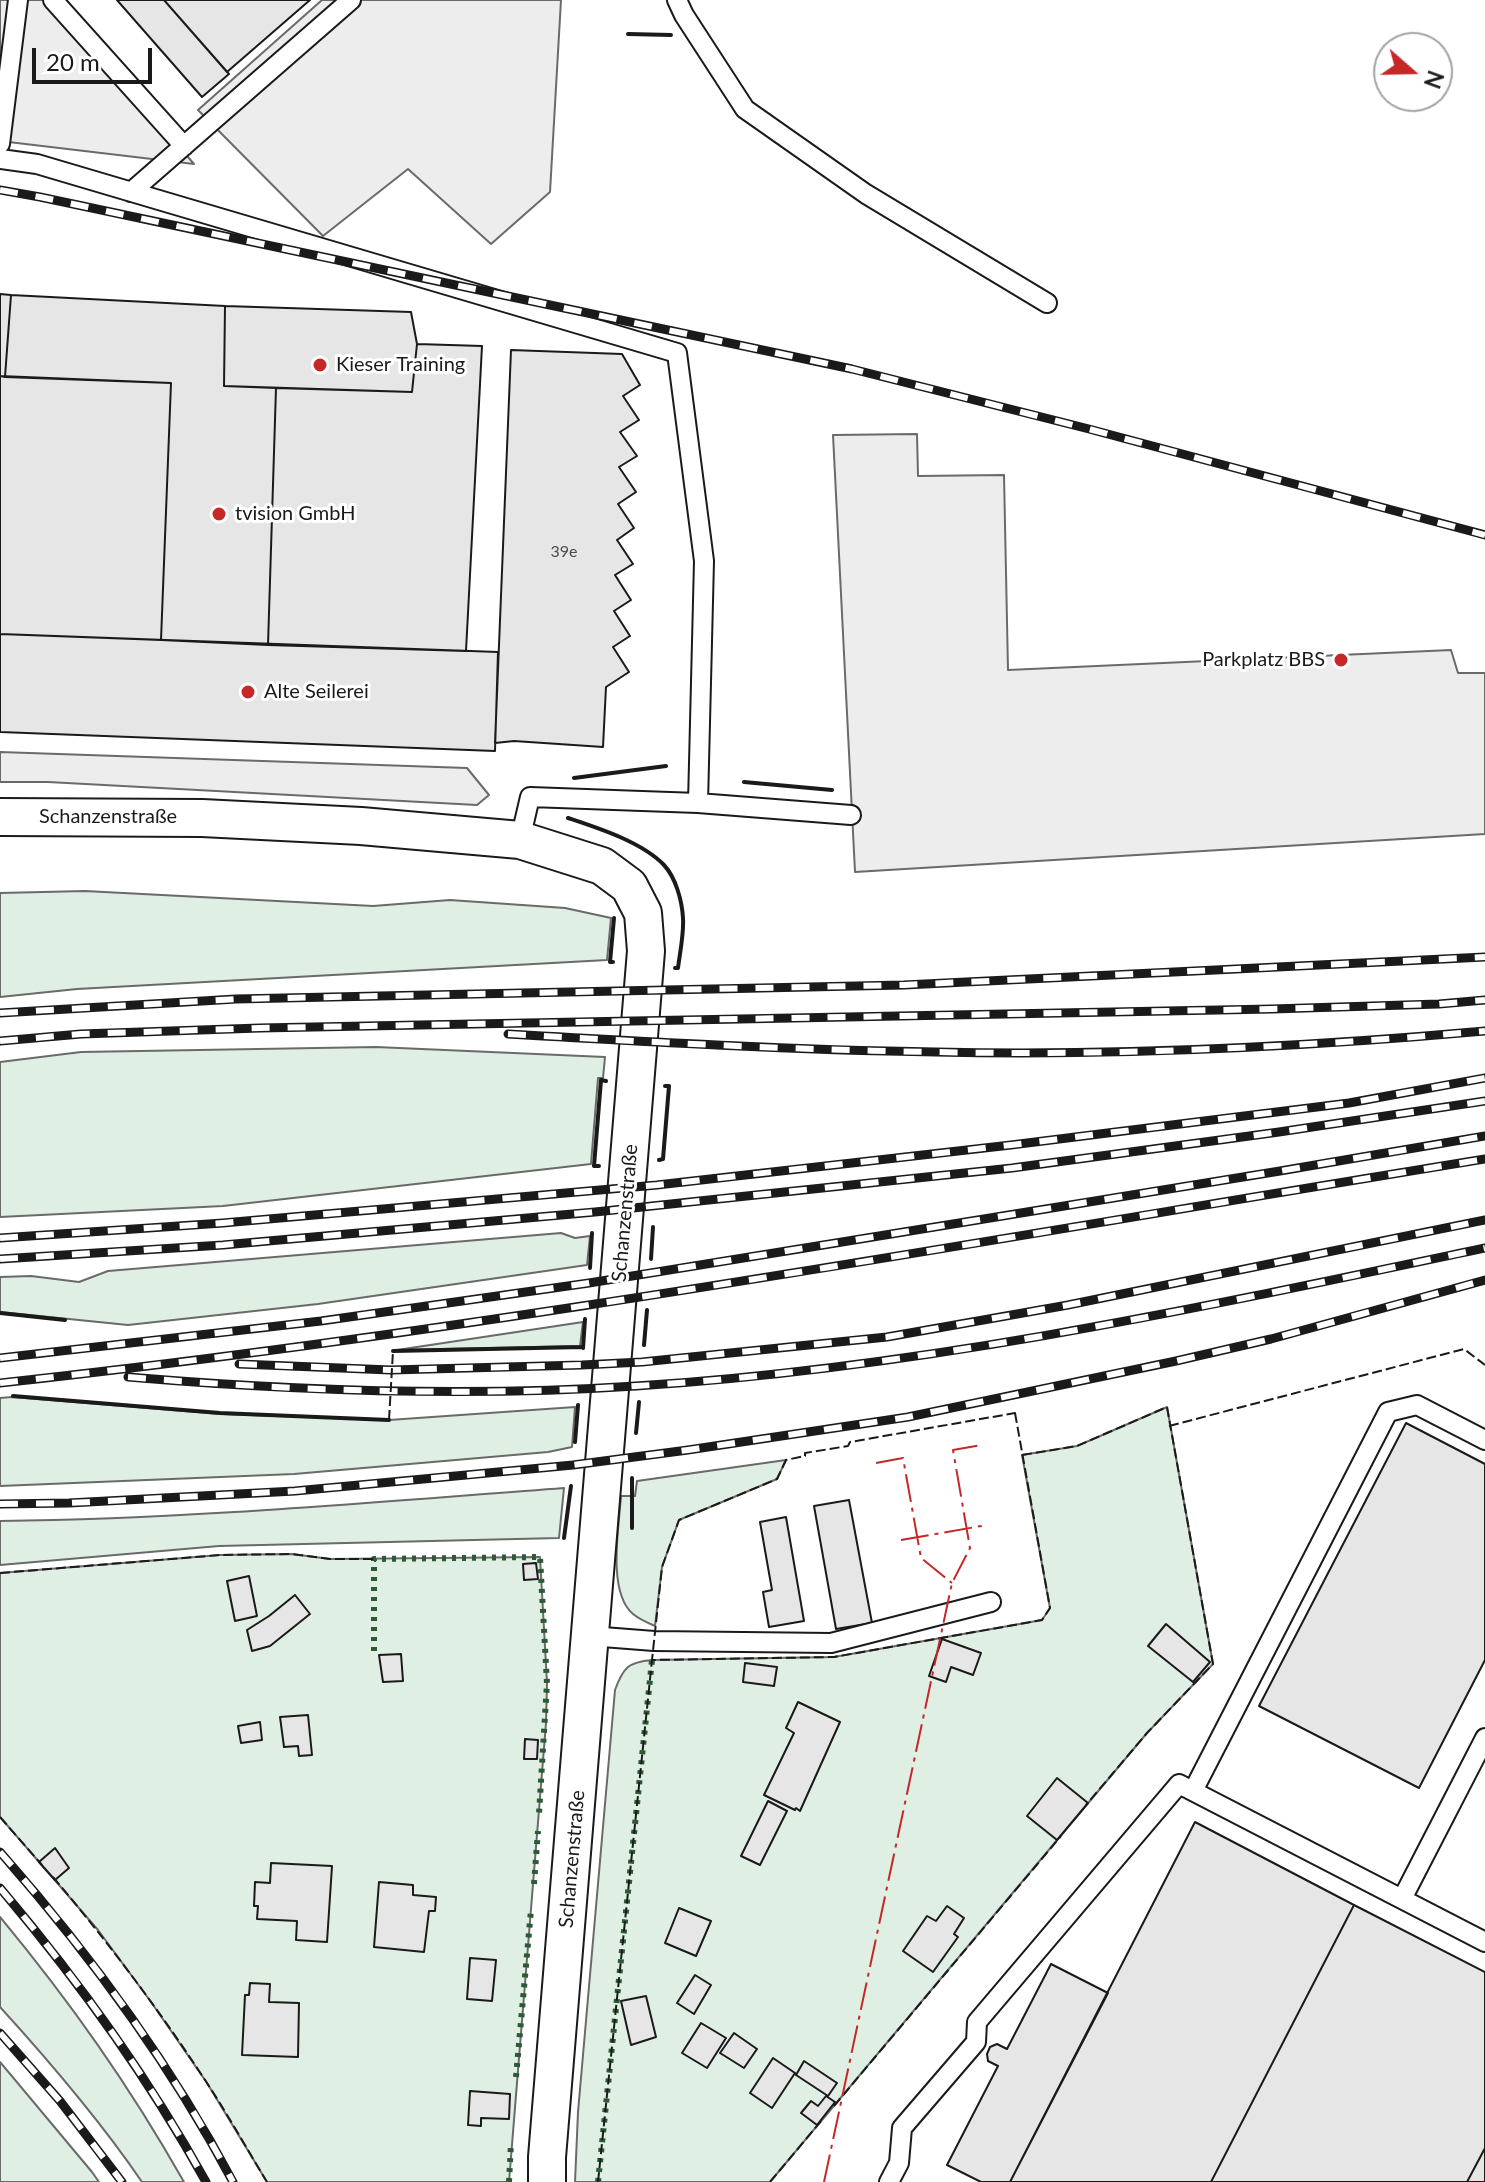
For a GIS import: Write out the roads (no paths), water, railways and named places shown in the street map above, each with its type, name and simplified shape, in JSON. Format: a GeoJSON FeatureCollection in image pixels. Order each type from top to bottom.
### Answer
{"type":"FeatureCollection","features":[{"type":"Feature","properties":{"kind":"street","name":"Schanzenstraße"},"geometry":{"type":"LineString","coordinates":[[0,817],[202,818],[361,826],[520,840],[602,866],[629,886],[643,913],[646,951],[547,2182]]}},
{"type":"Feature","properties":{"kind":"lane"},"geometry":{"type":"LineString","coordinates":[[0,144],[18,0]]}},
{"type":"Feature","properties":{"kind":"lane"},"geometry":{"type":"LineString","coordinates":[[53,0],[184,146]]}},
{"type":"Feature","properties":{"kind":"lane"},"geometry":{"type":"LineString","coordinates":[[131,192],[351,0]]}},
{"type":"Feature","properties":{"kind":"lane"},"geometry":{"type":"LineString","coordinates":[[677,0],[745,109],[866,194],[1047,303]]}},
{"type":"Feature","properties":{"kind":"lane"},"geometry":{"type":"LineString","coordinates":[[0,159],[37,164],[677,353],[704,561],[698,803]]}},
{"type":"Feature","properties":{"kind":"lane"},"geometry":{"type":"LineString","coordinates":[[520,840],[530,797],[698,803],[851,815]]}},
{"type":"Feature","properties":{"kind":"lane"},"geometry":{"type":"LineString","coordinates":[[1193,1791],[1388,1412],[1417,1405],[1485,1440]]}},
{"type":"Feature","properties":{"kind":"lane"},"geometry":{"type":"LineString","coordinates":[[590,1636],[654,1641],[831,1643],[991,1602]]}},
{"type":"Feature","properties":{"kind":"lane"},"geometry":{"type":"LineString","coordinates":[[1402,1899],[1485,1738]]}},
{"type":"Feature","properties":{"kind":"lane"},"geometry":{"type":"LineString","coordinates":[[889,2182],[899,2163],[902,2128],[976,2042],[977,2022],[1179,1784],[1485,1942]]}},
{"type":"Feature","properties":{"kind":"railway"},"geometry":{"type":"LineString","coordinates":[[0,190],[852,369],[1485,535]]}},
{"type":"Feature","properties":{"kind":"railway"},"geometry":{"type":"LineString","coordinates":[[0,1013],[236,999],[904,985],[1485,957]]}},
{"type":"Feature","properties":{"kind":"railway"},"geometry":{"type":"LineString","coordinates":[[0,1041],[81,1034],[260,1028],[1272,1009],[1485,1000]]}},
{"type":"Feature","properties":{"kind":"railway"},"geometry":{"type":"LineString","coordinates":[[508,1034],[775,1048],[1073,1053],[1348,1042],[1485,1031]]}},
{"type":"Feature","properties":{"kind":"railway"},"geometry":{"type":"LineString","coordinates":[[0,1238],[223,1223],[657,1185],[1349,1103],[1485,1078]]}},
{"type":"Feature","properties":{"kind":"railway"},"geometry":{"type":"LineString","coordinates":[[0,1259],[223,1245],[595,1212],[1012,1168],[1485,1101]]}},
{"type":"Feature","properties":{"kind":"railway"},"geometry":{"type":"LineString","coordinates":[[0,1358],[321,1321],[589,1283],[1485,1136]]}},
{"type":"Feature","properties":{"kind":"railway"},"geometry":{"type":"LineString","coordinates":[[0,1383],[373,1336],[744,1281],[1485,1159]]}},
{"type":"Feature","properties":{"kind":"railway"},"geometry":{"type":"LineString","coordinates":[[239,1364],[391,1370],[582,1365],[642,1362],[887,1337],[1068,1305],[1485,1220]]}},
{"type":"Feature","properties":{"kind":"railway"},"geometry":{"type":"LineString","coordinates":[[128,1377],[318,1389],[446,1392],[636,1386],[743,1377],[957,1350],[1063,1332],[1485,1248]]}},
{"type":"Feature","properties":{"kind":"railway"},"geometry":{"type":"LineString","coordinates":[[0,1504],[295,1491],[573,1465],[908,1417],[1271,1339],[1485,1280]]}},
{"type":"Feature","properties":{"kind":"railway"},"geometry":{"type":"LineString","coordinates":[[0,1852],[65,1929],[126,2010],[183,2094],[233,2182]]}},
{"type":"Feature","properties":{"kind":"railway"},"geometry":{"type":"LineString","coordinates":[[0,1888],[110,2030],[206,2182]]}},
{"type":"Feature","properties":{"kind":"railway"},"geometry":{"type":"LineString","coordinates":[[0,2033],[60,2101],[122,2182]]}},
{"type":"Feature","properties":{"kind":"place","name":"Kieser Training"},"geometry":{"type":"Point","coordinates":[320,365]}},
{"type":"Feature","properties":{"kind":"place","name":"tvision GmbH"},"geometry":{"type":"Point","coordinates":[219,514]}},
{"type":"Feature","properties":{"kind":"place","name":"Parkplatz BBS"},"geometry":{"type":"Point","coordinates":[1341,660]}},
{"type":"Feature","properties":{"kind":"place","name":"Alte Seilerei"},"geometry":{"type":"Point","coordinates":[248,692]}}]}
